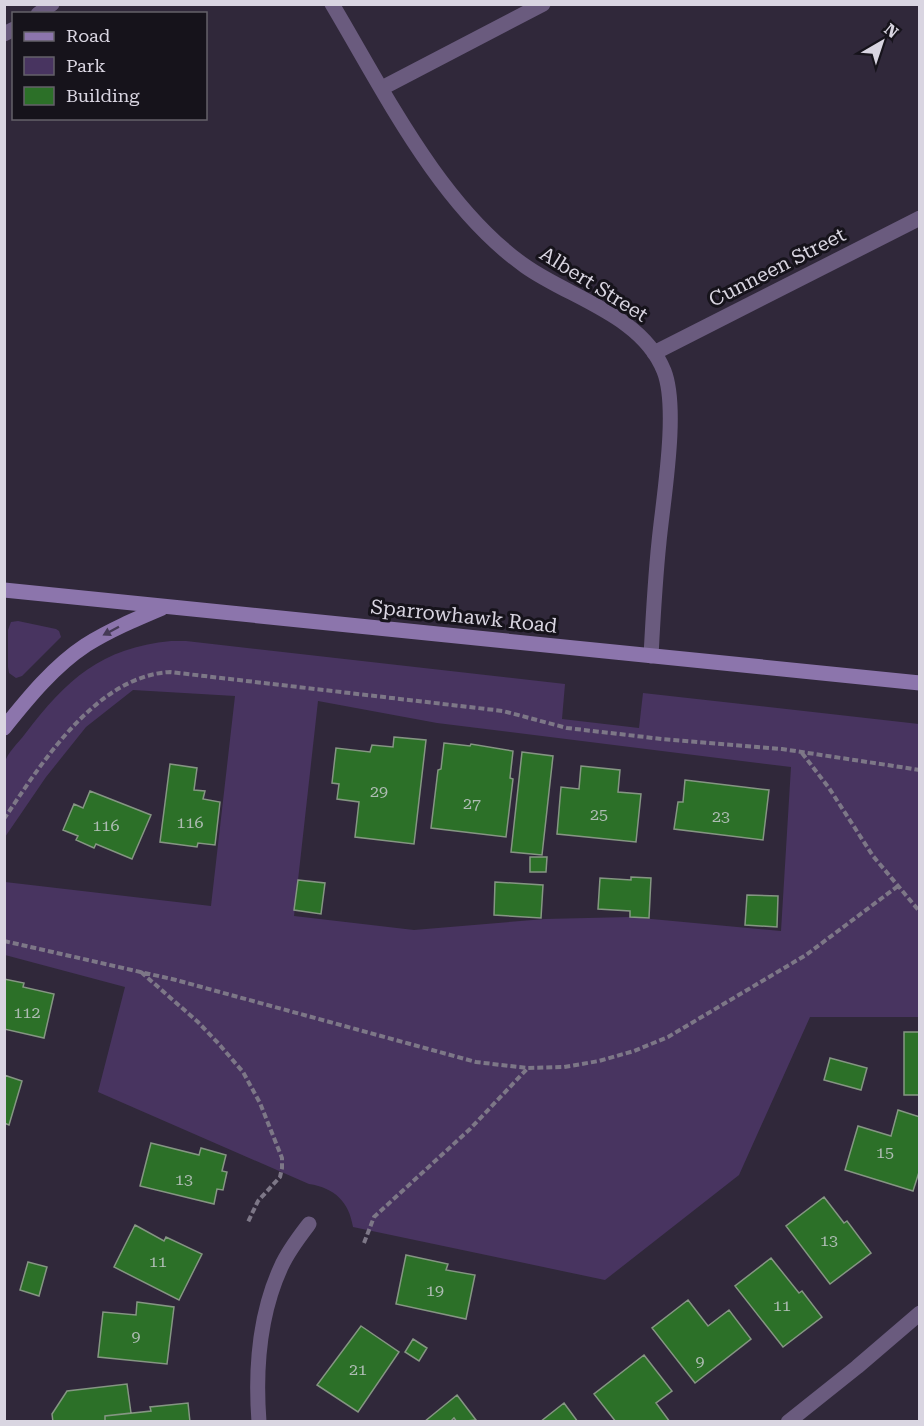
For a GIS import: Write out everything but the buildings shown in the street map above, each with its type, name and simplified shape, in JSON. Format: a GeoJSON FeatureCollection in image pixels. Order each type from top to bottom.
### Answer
{"type":"FeatureCollection","features":[{"type":"Feature","properties":{"kind":"main road","name":"Sparrowhawk Road"},"geometry":{"type":"LineString","coordinates":[[4,590],[920,683]]}},
{"type":"Feature","properties":{"kind":"main road"},"geometry":{"type":"LineString","coordinates":[[4,728],[47,678],[86,645],[118,627],[164,607]]}},
{"type":"Feature","properties":{"kind":"street","name":"Albert Street"},"geometry":{"type":"LineString","coordinates":[[332,4],[432,168],[472,218],[502,248],[551,282],[628,326],[645,341],[664,372],[669,421],[651,656]]}},
{"type":"Feature","properties":{"kind":"street"},"geometry":{"type":"LineString","coordinates":[[382,88],[543,4]]}},
{"type":"Feature","properties":{"kind":"street","name":"Cunneen Street"},"geometry":{"type":"LineString","coordinates":[[654,353],[920,218]]}},
{"type":"Feature","properties":{"kind":"street"},"geometry":{"type":"LineString","coordinates":[[259,1422],[257,1391],[264,1318],[282,1265],[309,1224]]}},
{"type":"Feature","properties":{"kind":"street"},"geometry":{"type":"LineString","coordinates":[[788,1422],[920,1313]]}},
{"type":"Feature","properties":{"kind":"path"},"geometry":{"type":"LineString","coordinates":[[4,819],[43,762],[79,720],[101,701],[136,679],[159,672],[334,690],[503,711],[588,731],[802,753],[920,770]]}},
{"type":"Feature","properties":{"kind":"path"},"geometry":{"type":"LineString","coordinates":[[802,753],[829,788],[873,856],[920,912]]}},
{"type":"Feature","properties":{"kind":"path"},"geometry":{"type":"LineString","coordinates":[[4,941],[140,972],[476,1062],[527,1068],[564,1067],[599,1061],[634,1051],[668,1037],[806,955],[898,886]]}},
{"type":"Feature","properties":{"kind":"path"},"geometry":{"type":"LineString","coordinates":[[140,972],[198,1022],[218,1043],[243,1072],[260,1103],[282,1158],[282,1168],[279,1177],[258,1201],[248,1222]]}},
{"type":"Feature","properties":{"kind":"path"},"geometry":{"type":"LineString","coordinates":[[364,1243],[374,1217],[470,1129],[527,1068]]}},
{"type":"Feature","properties":{"kind":"green space"},"geometry":{"type":"Polygon","coordinates":[[[18,621],[56,629],[61,637],[22,676],[16,678],[9,673],[8,667],[8,630],[11,622],[18,621]]]}},
{"type":"Feature","properties":{"kind":"green space"},"geometry":{"type":"Polygon","coordinates":[[[186,641],[565,684],[562,719],[639,728],[643,693],[919,724],[919,1017],[810,1017],[739,1175],[605,1280],[353,1227],[344,1203],[326,1189],[309,1184],[98,1092],[125,987],[5,955],[5,882],[211,906],[235,696],[133,690],[86,727],[46,777],[5,837],[4,771],[10,752],[40,714],[71,682],[105,659],[146,645],[186,641]],[[318,701],[294,916],[414,930],[545,919],[630,917],[781,931],[791,767],[437,723],[318,701]]]}}]}
